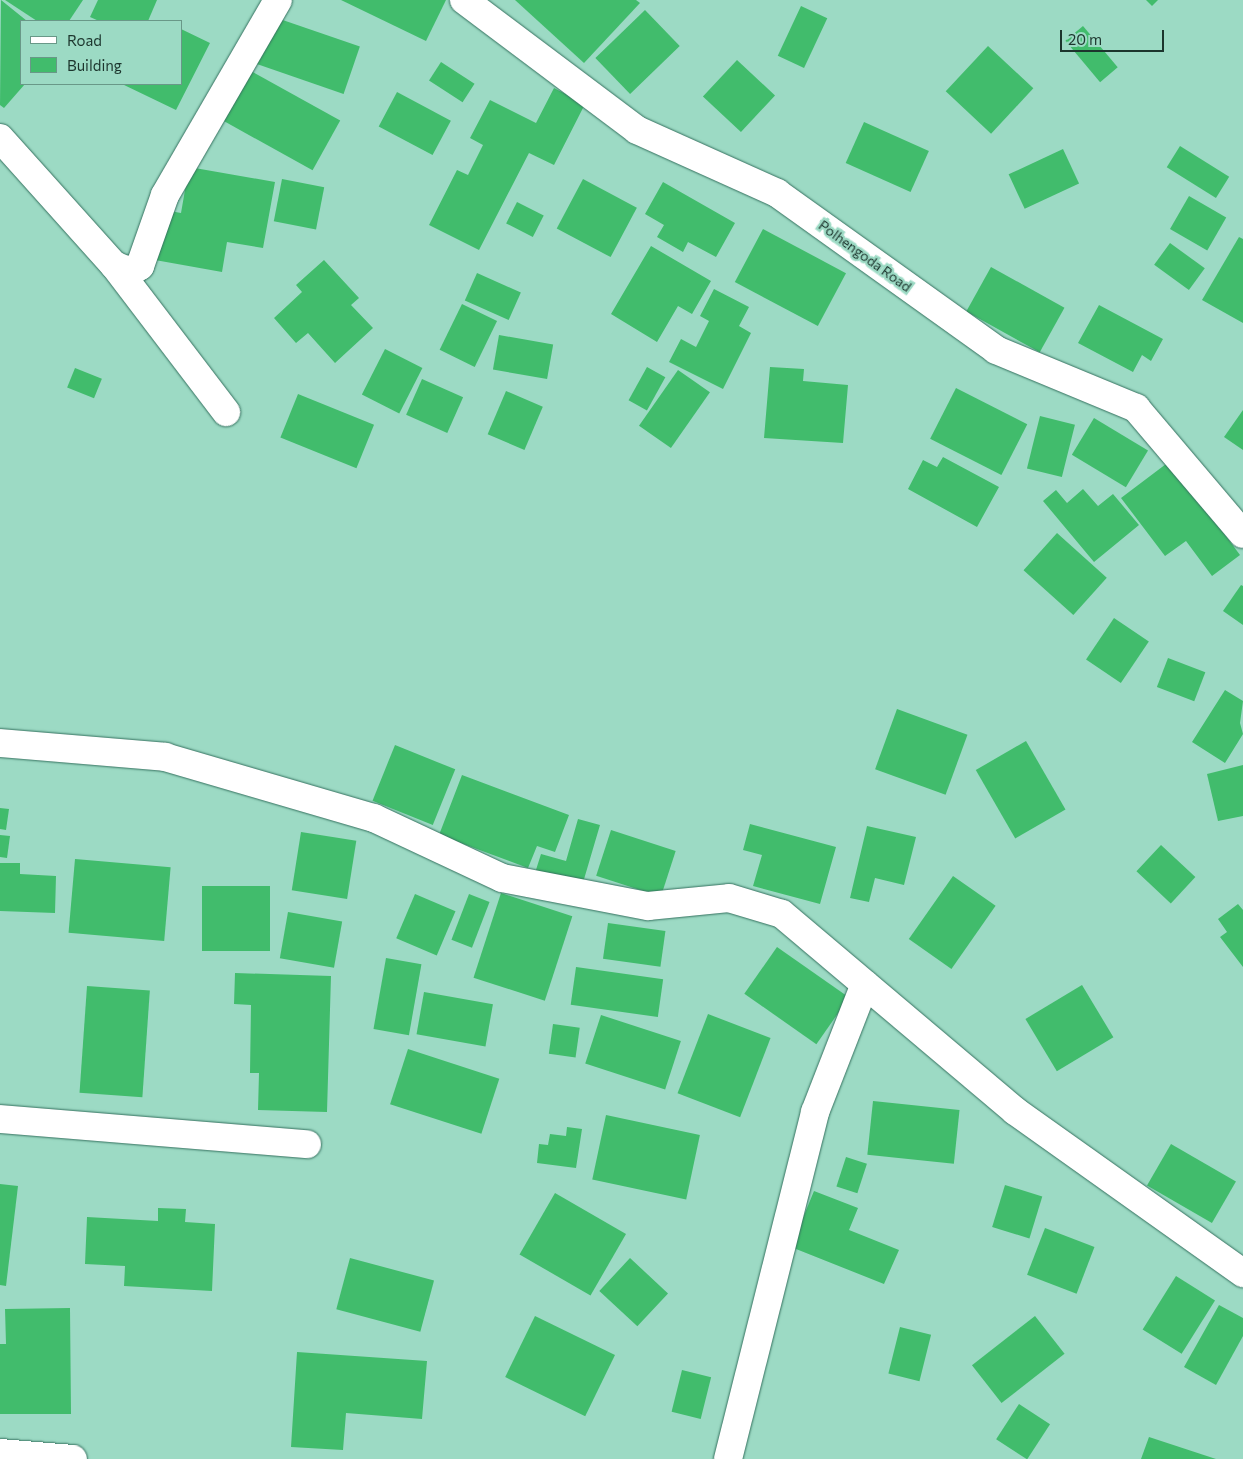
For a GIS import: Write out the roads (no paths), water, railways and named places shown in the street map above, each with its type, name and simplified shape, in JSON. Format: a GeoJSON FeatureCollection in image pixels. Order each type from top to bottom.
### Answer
{"type":"FeatureCollection","features":[{"type":"Feature","properties":{"kind":"street"},"geometry":{"type":"LineString","coordinates":[[114,265],[126,270],[140,266],[165,196],[278,0]]}},
{"type":"Feature","properties":{"kind":"street","name":"Polhengoda Road"},"geometry":{"type":"LineString","coordinates":[[464,0],[637,130],[777,193],[996,350],[1136,408],[1243,534]]}},
{"type":"Feature","properties":{"kind":"street"},"geometry":{"type":"LineString","coordinates":[[0,138],[114,265],[226,412]]}},
{"type":"Feature","properties":{"kind":"street"},"geometry":{"type":"LineString","coordinates":[[0,743],[165,757],[374,818],[502,878],[648,906],[729,898],[782,914],[1015,1111],[1243,1273]]}},
{"type":"Feature","properties":{"kind":"street"},"geometry":{"type":"LineString","coordinates":[[728,1459],[815,1112],[865,984]]}},
{"type":"Feature","properties":{"kind":"street"},"geometry":{"type":"LineString","coordinates":[[0,1119],[307,1144]]}},
{"type":"Feature","properties":{"kind":"street"},"geometry":{"type":"LineString","coordinates":[[0,1453],[73,1459]]}}]}
